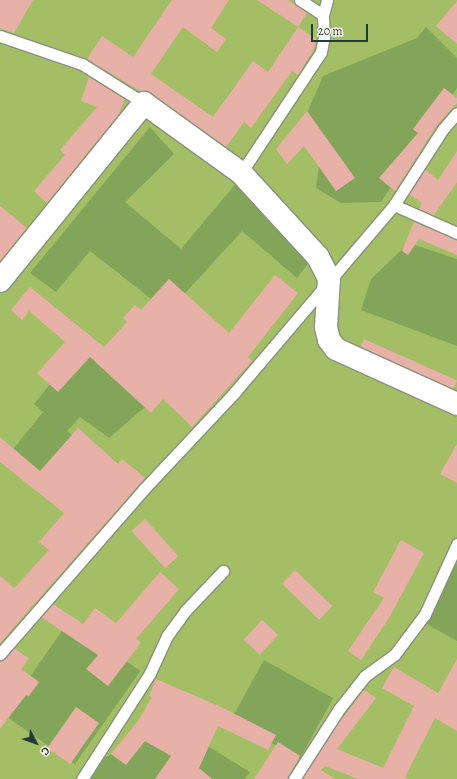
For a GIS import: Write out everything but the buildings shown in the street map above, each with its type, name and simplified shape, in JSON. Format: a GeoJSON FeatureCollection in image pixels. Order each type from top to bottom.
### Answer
{"type":"FeatureCollection","features":[{"type":"Feature","properties":{"kind":"street"},"geometry":{"type":"LineString","coordinates":[[0,281],[144,102],[241,173],[318,258],[329,279],[326,327],[329,340],[336,349],[457,404]]}},
{"type":"Feature","properties":{"kind":"lane"},"geometry":{"type":"LineString","coordinates":[[300,0],[323,15]]}},
{"type":"Feature","properties":{"kind":"lane"},"geometry":{"type":"LineString","coordinates":[[241,173],[321,52],[323,15],[327,0]]}},
{"type":"Feature","properties":{"kind":"lane"},"geometry":{"type":"LineString","coordinates":[[0,36],[82,64],[144,102]]}},
{"type":"Feature","properties":{"kind":"lane"},"geometry":{"type":"LineString","coordinates":[[0,654],[143,490],[234,393],[329,279],[394,205],[443,129],[457,113]]}},
{"type":"Feature","properties":{"kind":"lane"},"geometry":{"type":"LineString","coordinates":[[394,205],[457,233]]}},
{"type":"Feature","properties":{"kind":"lane"},"geometry":{"type":"LineString","coordinates":[[294,779],[339,709],[365,676],[395,654],[425,614],[457,544]]}},
{"type":"Feature","properties":{"kind":"lane"},"geometry":{"type":"LineString","coordinates":[[82,779],[150,673],[167,636],[186,610],[223,572]]}},
{"type":"Feature","properties":{"kind":"green space"},"geometry":{"type":"Polygon","coordinates":[[[0,0],[457,0],[457,779],[0,779],[0,0]]]}},
{"type":"Feature","properties":{"kind":"green space"},"geometry":{"type":"Polygon","coordinates":[[[426,27],[457,58],[457,88],[381,202],[341,203],[316,188],[321,152],[302,125],[323,76],[417,38],[426,27]]]}},
{"type":"Feature","properties":{"kind":"green space"},"geometry":{"type":"Polygon","coordinates":[[[150,127],[174,154],[125,202],[181,249],[243,175],[317,252],[297,278],[242,231],[168,312],[90,251],[56,292],[30,273],[150,127]]]}},
{"type":"Feature","properties":{"kind":"green space"},"geometry":{"type":"Polygon","coordinates":[[[409,243],[457,259],[457,346],[361,310],[371,279],[409,243]]]}},
{"type":"Feature","properties":{"kind":"green space"},"geometry":{"type":"Polygon","coordinates":[[[84,342],[152,401],[109,438],[80,417],[67,431],[94,454],[58,497],[6,458],[43,412],[34,404],[84,342]]]}},
{"type":"Feature","properties":{"kind":"green space"},"geometry":{"type":"Polygon","coordinates":[[[457,563],[457,641],[423,622],[457,563]]]}},
{"type":"Feature","properties":{"kind":"green space"},"geometry":{"type":"Polygon","coordinates":[[[69,621],[140,671],[75,764],[4,714],[69,621]]]}},
{"type":"Feature","properties":{"kind":"green space"},"geometry":{"type":"Polygon","coordinates":[[[264,660],[333,698],[300,759],[231,720],[264,660]]]}},
{"type":"Feature","properties":{"kind":"green space"},"geometry":{"type":"Polygon","coordinates":[[[153,732],[196,739],[250,772],[245,779],[85,779],[95,763],[153,732]]]}}]}
